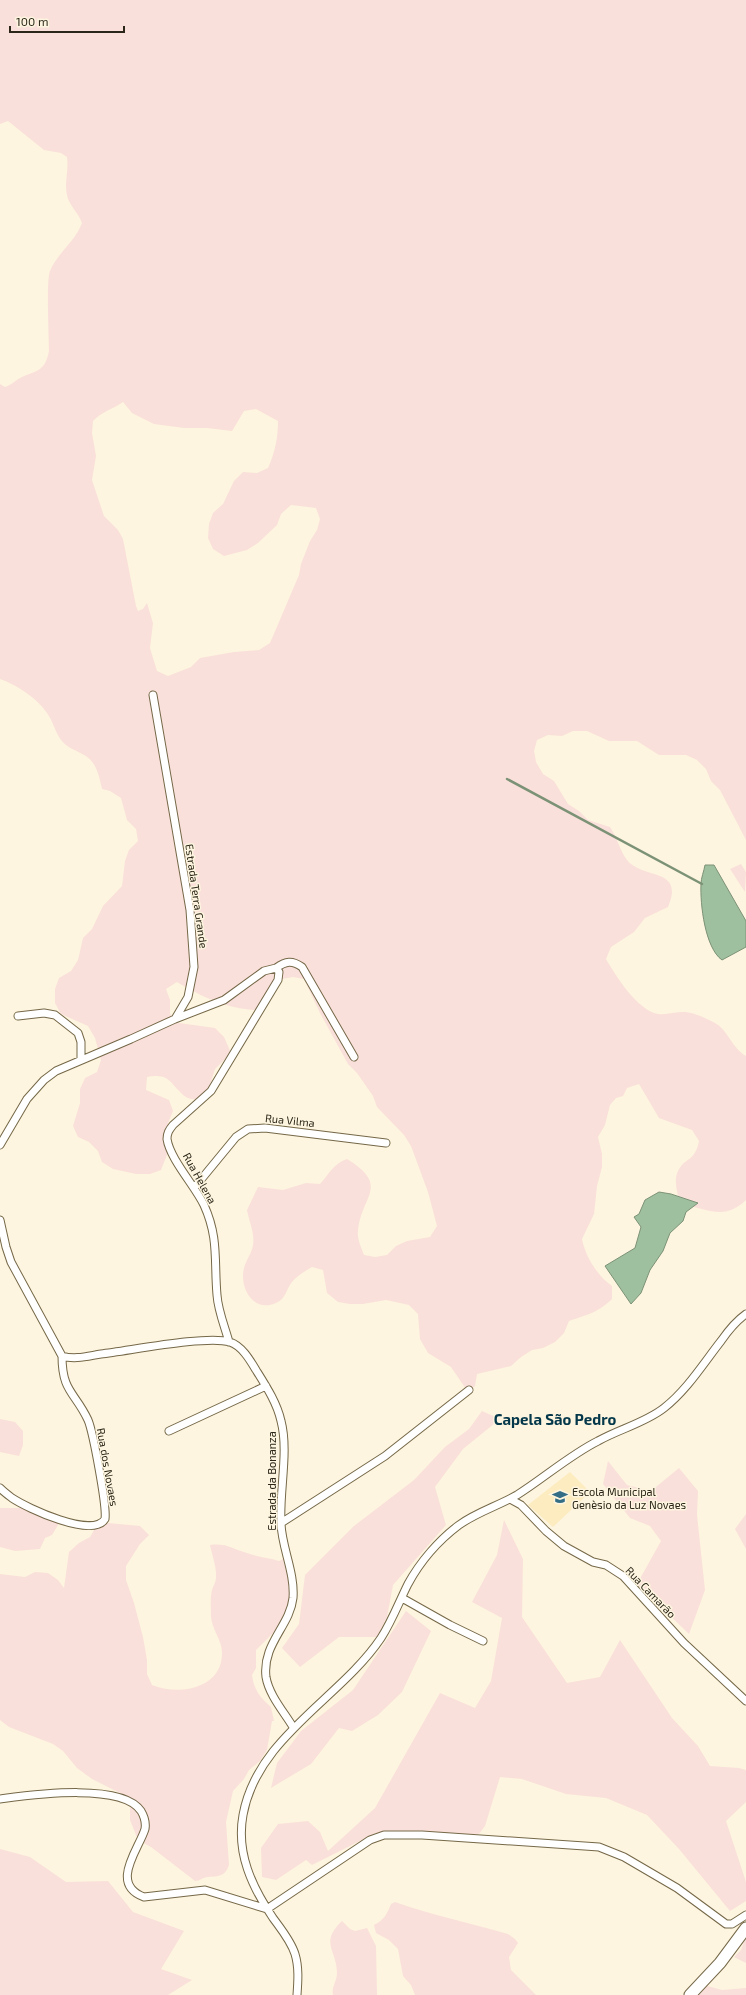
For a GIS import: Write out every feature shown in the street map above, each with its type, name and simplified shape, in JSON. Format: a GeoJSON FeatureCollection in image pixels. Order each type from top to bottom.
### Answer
{"type":"FeatureCollection","features":[{"type":"Feature","properties":{"kind":"street","name":"Estrada Terra Grande"},"geometry":{"type":"LineString","coordinates":[[153,695],[190,910],[194,951],[192,984],[188,997],[175,1018]]}},
{"type":"Feature","properties":{"kind":"street"},"geometry":{"type":"LineString","coordinates":[[0,1145],[27,1099],[44,1080],[56,1071],[131,1039],[175,1018],[224,1000],[264,971],[276,968],[285,962],[290,962],[302,967],[354,1057]]}},
{"type":"Feature","properties":{"kind":"street","name":"Rua Helena"},"geometry":{"type":"LineString","coordinates":[[229,1342],[217,1295],[215,1240],[204,1205],[180,1167],[167,1137],[168,1131],[173,1125],[211,1091],[278,980],[279,972],[276,968]]}},
{"type":"Feature","properties":{"kind":"street"},"geometry":{"type":"LineString","coordinates":[[18,1016],[44,1013],[55,1015],[78,1034],[81,1042],[81,1060]]}},
{"type":"Feature","properties":{"kind":"street","name":"Rua Vilma"},"geometry":{"type":"LineString","coordinates":[[194,1188],[236,1137],[248,1129],[265,1128],[386,1143]]}},
{"type":"Feature","properties":{"kind":"street"},"geometry":{"type":"LineString","coordinates":[[0,1220],[6,1247],[12,1262],[62,1356],[80,1358],[182,1344],[229,1342]]}},
{"type":"Feature","properties":{"kind":"street"},"geometry":{"type":"LineString","coordinates":[[297,1995],[298,1974],[294,1951],[253,1884],[244,1862],[242,1852],[241,1830],[243,1814],[257,1777],[293,1727],[334,1691],[360,1665],[380,1638],[408,1584],[424,1560],[456,1527],[465,1520],[510,1499],[590,1445],[658,1413],[681,1392],[733,1326],[746,1314]]}},
{"type":"Feature","properties":{"kind":"street","name":"Estrada da Bonanza"},"geometry":{"type":"LineString","coordinates":[[229,1342],[237,1345],[245,1354],[266,1386],[278,1413],[283,1430],[281,1524],[292,1581],[292,1599],[291,1607],[268,1654],[266,1678],[269,1688],[293,1727]]}},
{"type":"Feature","properties":{"kind":"street","name":"Rua dos Novaes"},"geometry":{"type":"LineString","coordinates":[[0,1488],[11,1498],[25,1506],[48,1516],[75,1524],[95,1526],[101,1524],[105,1519],[92,1432],[85,1414],[65,1382],[62,1356]]}},
{"type":"Feature","properties":{"kind":"street"},"geometry":{"type":"LineString","coordinates":[[169,1431],[266,1386]]}},
{"type":"Feature","properties":{"kind":"street"},"geometry":{"type":"LineString","coordinates":[[281,1524],[384,1456],[469,1390]]}},
{"type":"Feature","properties":{"kind":"street","name":"Rua Camarão"},"geometry":{"type":"LineString","coordinates":[[510,1499],[521,1505],[546,1531],[564,1546],[593,1562],[606,1565],[623,1576],[684,1643],[746,1701]]}},
{"type":"Feature","properties":{"kind":"street"},"geometry":{"type":"LineString","coordinates":[[402,1598],[450,1625],[483,1641]]}},
{"type":"Feature","properties":{"kind":"street"},"geometry":{"type":"LineString","coordinates":[[0,1799],[70,1793],[100,1794],[122,1797],[137,1806],[145,1822],[144,1829],[132,1853],[128,1874],[129,1884],[136,1893],[149,1898],[205,1890],[267,1909]]}},
{"type":"Feature","properties":{"kind":"street"},"geometry":{"type":"LineString","coordinates":[[267,1909],[370,1840],[384,1835],[422,1835],[599,1847],[624,1857],[677,1888],[726,1924],[732,1924],[746,1915]]}},
{"type":"Feature","properties":{"kind":"street"},"geometry":{"type":"LineString","coordinates":[[690,1995],[725,1958],[746,1928]]}},
{"type":"Feature","properties":{"kind":"shaded area"},"geometry":{"type":"Polygon","coordinates":[[[0,0],[746,0],[746,840],[720,790],[711,781],[706,769],[697,760],[686,755],[659,755],[637,741],[609,741],[587,731],[573,731],[562,736],[548,735],[537,740],[534,751],[536,762],[543,774],[554,781],[568,804],[579,811],[588,820],[610,827],[627,860],[634,866],[667,880],[671,886],[672,894],[668,907],[645,918],[634,932],[611,947],[606,959],[628,991],[642,1006],[658,1014],[687,1012],[708,1019],[719,1026],[741,1053],[746,1056],[746,1200],[729,1211],[721,1212],[713,1212],[680,1205],[676,1188],[678,1171],[695,1153],[699,1141],[692,1130],[659,1118],[639,1084],[627,1088],[623,1096],[616,1098],[610,1105],[605,1125],[598,1137],[602,1154],[602,1167],[597,1186],[594,1214],[582,1239],[586,1253],[593,1266],[612,1286],[612,1299],[596,1311],[569,1321],[564,1333],[555,1342],[543,1348],[532,1350],[511,1366],[477,1374],[475,1386],[468,1392],[451,1367],[428,1353],[420,1339],[418,1314],[409,1305],[386,1300],[363,1304],[338,1302],[327,1293],[323,1270],[312,1267],[294,1280],[286,1294],[276,1303],[261,1305],[254,1302],[246,1290],[243,1276],[244,1268],[253,1245],[253,1232],[247,1210],[258,1187],[283,1190],[306,1183],[320,1184],[338,1163],[347,1159],[360,1168],[368,1177],[371,1184],[370,1192],[360,1219],[358,1231],[359,1240],[364,1255],[375,1257],[387,1255],[396,1246],[407,1241],[430,1237],[437,1226],[428,1192],[411,1146],[404,1135],[377,1107],[373,1096],[357,1073],[348,1064],[320,1013],[304,979],[293,977],[282,979],[259,1010],[237,1008],[216,1002],[177,982],[166,989],[170,1000],[170,1014],[179,1023],[215,1028],[224,1037],[231,1053],[215,1069],[208,1091],[198,1100],[186,1097],[166,1078],[161,1076],[147,1077],[146,1090],[169,1100],[173,1111],[168,1123],[170,1147],[161,1170],[150,1174],[136,1174],[113,1169],[102,1162],[98,1151],[89,1142],[78,1137],[73,1126],[80,1103],[80,1089],[85,1078],[97,1072],[101,1060],[95,1038],[88,1026],[61,1014],[55,1003],[55,989],[59,978],[71,971],[78,960],[83,938],[92,929],[103,906],[122,886],[125,861],[129,850],[138,841],[136,829],[127,820],[121,798],[110,791],[102,789],[99,775],[90,759],[64,744],[57,734],[49,716],[38,702],[20,688],[0,679],[0,384],[5,387],[20,378],[37,371],[45,363],[49,351],[48,297],[50,271],[57,258],[79,230],[82,223],[67,195],[67,157],[61,153],[44,150],[8,121],[0,124],[0,0]],[[123,402],[100,415],[93,421],[92,433],[96,456],[92,480],[104,516],[118,530],[123,539],[138,611],[143,609],[147,603],[153,623],[150,648],[157,671],[168,676],[191,667],[200,658],[234,652],[259,650],[270,643],[299,575],[301,564],[310,541],[317,530],[320,519],[316,508],[291,505],[281,514],[277,525],[258,543],[247,550],[224,556],[213,549],[208,538],[209,524],[213,513],[223,504],[234,481],[243,472],[257,473],[268,468],[276,445],[278,421],[256,409],[244,411],[232,431],[207,428],[184,428],[154,424],[132,413],[123,402]]]}},
{"type":"Feature","properties":{"kind":"shaded area"},"geometry":{"type":"Polygon","coordinates":[[[741,864],[746,872],[745,892],[730,869],[741,864]]]}},
{"type":"Feature","properties":{"kind":"shaded area"},"geometry":{"type":"Polygon","coordinates":[[[705,865],[714,865],[746,921],[746,947],[722,960],[711,946],[701,903],[701,879],[705,865]]]}},
{"type":"Feature","properties":{"kind":"shaded area"},"geometry":{"type":"Polygon","coordinates":[[[659,1192],[671,1194],[698,1203],[686,1212],[683,1221],[670,1233],[663,1251],[650,1270],[641,1293],[631,1304],[605,1266],[635,1248],[641,1227],[634,1217],[639,1214],[645,1200],[659,1192]]]}},
{"type":"Feature","properties":{"kind":"shaded area"},"geometry":{"type":"Polygon","coordinates":[[[482,1411],[500,1419],[463,1449],[435,1487],[446,1525],[393,1585],[387,1617],[377,1637],[339,1637],[300,1667],[282,1648],[299,1624],[305,1575],[354,1526],[414,1480],[445,1447],[469,1429],[482,1411]]]}},
{"type":"Feature","properties":{"kind":"shaded area"},"geometry":{"type":"Polygon","coordinates":[[[0,1419],[15,1422],[23,1431],[23,1445],[19,1456],[0,1452],[0,1419]]]}},
{"type":"Feature","properties":{"kind":"shaded area"},"geometry":{"type":"Polygon","coordinates":[[[608,1461],[627,1485],[651,1491],[679,1468],[698,1491],[697,1515],[705,1590],[689,1634],[637,1584],[661,1541],[650,1526],[630,1518],[603,1484],[608,1461]]]}},
{"type":"Feature","properties":{"kind":"shaded area","name":"Escola Municipal Genèsio da Luz Novaes"},"geometry":{"type":"Polygon","coordinates":[[[570,1472],[590,1492],[553,1527],[528,1505],[570,1472]]]}},
{"type":"Feature","properties":{"kind":"shaded area"},"geometry":{"type":"Polygon","coordinates":[[[29,1506],[56,1513],[58,1525],[52,1535],[45,1538],[40,1549],[15,1551],[0,1547],[0,1508],[18,1508],[29,1506]]]}},
{"type":"Feature","properties":{"kind":"shaded area"},"geometry":{"type":"Polygon","coordinates":[[[746,1514],[746,1549],[735,1529],[746,1514]]]}},
{"type":"Feature","properties":{"kind":"shaded area"},"geometry":{"type":"Polygon","coordinates":[[[504,1520],[523,1559],[522,1617],[567,1683],[600,1677],[620,1640],[672,1718],[698,1746],[710,1766],[739,1768],[746,1770],[746,1802],[726,1821],[746,1882],[746,1901],[730,1911],[679,1849],[647,1815],[606,1798],[566,1794],[522,1779],[500,1777],[485,1826],[479,1834],[376,1833],[312,1865],[306,1860],[276,1880],[262,1877],[261,1848],[278,1824],[308,1821],[320,1832],[328,1851],[375,1808],[440,1693],[475,1708],[491,1681],[502,1618],[472,1602],[497,1555],[504,1520]]]}},
{"type":"Feature","properties":{"kind":"shaded area"},"geometry":{"type":"Polygon","coordinates":[[[108,1523],[140,1526],[149,1535],[140,1544],[126,1566],[126,1580],[143,1637],[147,1660],[147,1674],[152,1685],[163,1688],[174,1690],[186,1689],[207,1682],[215,1674],[220,1664],[222,1648],[211,1617],[211,1596],[216,1580],[216,1574],[210,1545],[225,1546],[255,1556],[279,1561],[283,1559],[290,1585],[290,1612],[281,1621],[274,1632],[256,1650],[256,1668],[252,1675],[254,1685],[258,1693],[271,1707],[274,1721],[272,1721],[267,1750],[260,1761],[249,1770],[244,1779],[233,1791],[226,1822],[229,1865],[225,1872],[221,1875],[206,1877],[195,1881],[151,1847],[138,1840],[130,1820],[130,1807],[124,1795],[92,1779],[77,1768],[63,1751],[53,1744],[9,1727],[0,1720],[0,1574],[25,1577],[35,1572],[48,1573],[58,1580],[64,1588],[69,1552],[79,1543],[90,1537],[97,1525],[108,1523]]]}},
{"type":"Feature","properties":{"kind":"shaded area"},"geometry":{"type":"Polygon","coordinates":[[[406,1611],[431,1631],[402,1692],[378,1715],[352,1731],[339,1728],[311,1764],[271,1788],[277,1763],[301,1731],[353,1690],[406,1611]]]}},
{"type":"Feature","properties":{"kind":"shaded area"},"geometry":{"type":"Polygon","coordinates":[[[0,1849],[30,1857],[66,1882],[108,1881],[133,1912],[184,1931],[161,1969],[192,1980],[168,1995],[0,1995],[0,1849]]]}},
{"type":"Feature","properties":{"kind":"shaded area"},"geometry":{"type":"Polygon","coordinates":[[[395,1902],[508,1934],[518,1943],[509,1957],[511,1970],[536,1995],[415,1995],[411,1985],[403,1976],[398,1949],[389,1940],[376,1933],[374,1925],[383,1919],[391,1904],[395,1902]]]}},
{"type":"Feature","properties":{"kind":"shaded area"},"geometry":{"type":"Polygon","coordinates":[[[342,1921],[350,1929],[355,1931],[367,1928],[376,1946],[377,1995],[333,1995],[337,1973],[330,1941],[335,1929],[342,1921]]]}},
{"type":"Feature","properties":{"kind":"shaded area"},"geometry":{"type":"Polygon","coordinates":[[[746,1936],[746,1963],[734,1957],[741,1950],[746,1936]]]}},
{"type":"Feature","properties":{"kind":"shaded area"},"geometry":{"type":"Polygon","coordinates":[[[704,1985],[722,1990],[746,1988],[746,1995],[694,1995],[704,1985]]]}},
{"type":"Feature","properties":{"kind":"waterway"},"geometry":{"type":"LineString","coordinates":[[507,779],[702,884]]}},
{"type":"Feature","properties":{"kind":"place","name":"Escola Municipal Genèsio da Luz Novaes"},"geometry":{"type":"Point","coordinates":[560,1497]}},
{"type":"Feature","properties":{"kind":"district","name":"Capela São Pedro"},"geometry":{"type":"Point","coordinates":[555,1419]}}]}
